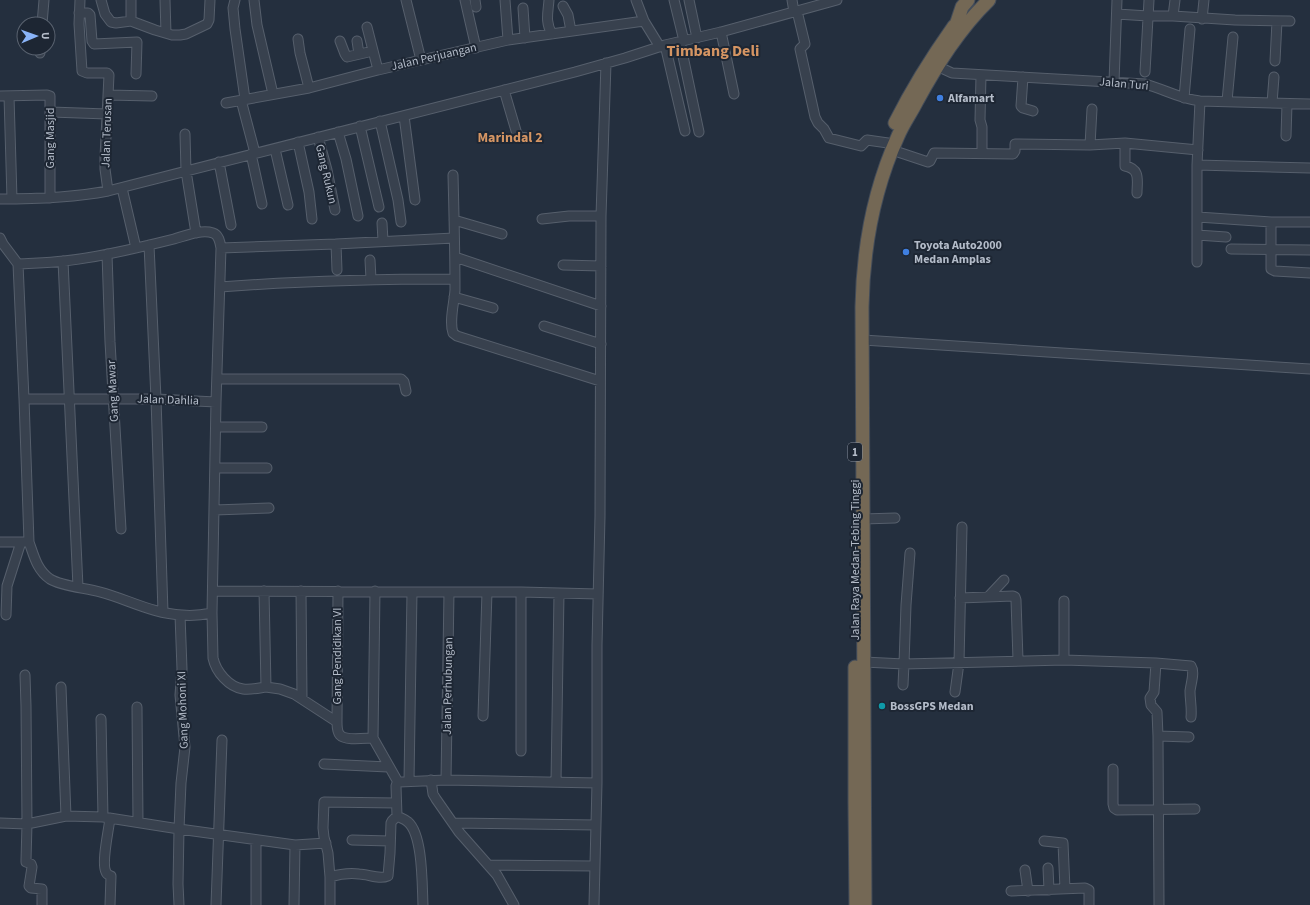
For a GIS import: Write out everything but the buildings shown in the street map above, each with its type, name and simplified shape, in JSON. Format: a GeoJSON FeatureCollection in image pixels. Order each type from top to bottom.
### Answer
{"type":"FeatureCollection","features":[{"type":"Feature","properties":{"kind":"highway","name":"1"},"geometry":{"type":"LineString","coordinates":[[959,27],[974,5],[989,0]]}},
{"type":"Feature","properties":{"kind":"highway"},"geometry":{"type":"LineString","coordinates":[[959,27],[998,0]]}},
{"type":"Feature","properties":{"kind":"highway","name":"Jalan Raya Medan-Tebing Tinggi"},"geometry":{"type":"LineString","coordinates":[[856,905],[854,802],[854,297],[860,235],[867,206],[890,146],[898,135],[959,27]]}},
{"type":"Feature","properties":{"kind":"highway","name":"Jalan Raya Medan-Tebing Tinggi"},"geometry":{"type":"LineString","coordinates":[[865,905],[862,292],[866,245],[871,219],[890,146],[891,132],[932,56],[959,27]]}},
{"type":"Feature","properties":{"kind":"street"},"geometry":{"type":"LineString","coordinates":[[43,16],[44,0]]}},
{"type":"Feature","properties":{"kind":"street"},"geometry":{"type":"LineString","coordinates":[[80,0],[79,14],[90,15],[93,44],[137,42],[136,74]]}},
{"type":"Feature","properties":{"kind":"street"},"geometry":{"type":"LineString","coordinates":[[101,0],[105,14],[111,22],[116,23],[131,21],[146,28],[172,35],[186,34],[207,24],[209,20],[210,0]]}},
{"type":"Feature","properties":{"kind":"street"},"geometry":{"type":"LineString","coordinates":[[131,0],[131,21]]}},
{"type":"Feature","properties":{"kind":"street"},"geometry":{"type":"LineString","coordinates":[[165,0],[166,33]]}},
{"type":"Feature","properties":{"kind":"street"},"geometry":{"type":"LineString","coordinates":[[235,0],[233,8],[243,100],[262,204]]}},
{"type":"Feature","properties":{"kind":"street"},"geometry":{"type":"LineString","coordinates":[[254,0],[257,25],[273,94]]}},
{"type":"Feature","properties":{"kind":"street"},"geometry":{"type":"LineString","coordinates":[[406,0],[421,60]]}},
{"type":"Feature","properties":{"kind":"street"},"geometry":{"type":"LineString","coordinates":[[465,0],[476,48]]}},
{"type":"Feature","properties":{"kind":"street"},"geometry":{"type":"LineString","coordinates":[[505,0],[508,40]]}},
{"type":"Feature","properties":{"kind":"street"},"geometry":{"type":"LineString","coordinates":[[549,0],[547,23],[552,34]]}},
{"type":"Feature","properties":{"kind":"street"},"geometry":{"type":"LineString","coordinates":[[636,0],[644,21],[663,46],[685,131]]}},
{"type":"Feature","properties":{"kind":"street"},"geometry":{"type":"LineString","coordinates":[[674,0],[699,132]]}},
{"type":"Feature","properties":{"kind":"street"},"geometry":{"type":"LineString","coordinates":[[689,0],[697,38]]}},
{"type":"Feature","properties":{"kind":"street"},"geometry":{"type":"LineString","coordinates":[[792,0],[806,44],[800,49],[815,117],[829,138],[861,146],[867,140],[890,146],[928,162],[930,162],[934,153],[982,152],[1013,154],[1015,151],[1015,144],[1090,145],[1125,143],[1198,150]]}},
{"type":"Feature","properties":{"kind":"street"},"geometry":{"type":"LineString","coordinates":[[0,199],[81,196],[122,188],[253,153],[275,149],[504,90],[837,0]]}},
{"type":"Feature","properties":{"kind":"street"},"geometry":{"type":"LineString","coordinates":[[1114,82],[1118,0]]}},
{"type":"Feature","properties":{"kind":"street"},"geometry":{"type":"LineString","coordinates":[[1145,72],[1149,0]]}},
{"type":"Feature","properties":{"kind":"street"},"geometry":{"type":"LineString","coordinates":[[1173,16],[1175,0]]}},
{"type":"Feature","properties":{"kind":"street"},"geometry":{"type":"LineString","coordinates":[[1202,19],[1204,0]]}},
{"type":"Feature","properties":{"kind":"street"},"geometry":{"type":"LineString","coordinates":[[563,6],[568,15],[571,31]]}},
{"type":"Feature","properties":{"kind":"street"},"geometry":{"type":"LineString","coordinates":[[522,8],[526,38]]}},
{"type":"Feature","properties":{"kind":"street","name":"Jalan Terusan"},"geometry":{"type":"LineString","coordinates":[[79,14],[82,71],[84,73],[106,73],[109,75],[105,169],[108,191]]}},
{"type":"Feature","properties":{"kind":"street"},"geometry":{"type":"LineString","coordinates":[[1117,14],[1173,16],[1202,19],[1290,21]]}},
{"type":"Feature","properties":{"kind":"street","name":"Jalan Perjuangan"},"geometry":{"type":"LineString","coordinates":[[226,103],[309,88],[378,70],[508,40],[644,21]]}},
{"type":"Feature","properties":{"kind":"street"},"geometry":{"type":"LineString","coordinates":[[1275,61],[1277,21]]}},
{"type":"Feature","properties":{"kind":"street"},"geometry":{"type":"LineString","coordinates":[[367,27],[378,70]]}},
{"type":"Feature","properties":{"kind":"street"},"geometry":{"type":"LineString","coordinates":[[1184,98],[1190,29]]}},
{"type":"Feature","properties":{"kind":"street"},"geometry":{"type":"LineString","coordinates":[[721,32],[734,94]]}},
{"type":"Feature","properties":{"kind":"street"},"geometry":{"type":"LineString","coordinates":[[1227,101],[1233,37]]}},
{"type":"Feature","properties":{"kind":"street"},"geometry":{"type":"LineString","coordinates":[[298,39],[309,88]]}},
{"type":"Feature","properties":{"kind":"street"},"geometry":{"type":"LineString","coordinates":[[340,41],[346,56],[373,51]]}},
{"type":"Feature","properties":{"kind":"street"},"geometry":{"type":"LineString","coordinates":[[357,41],[359,54]]}},
{"type":"Feature","properties":{"kind":"street"},"geometry":{"type":"LineString","coordinates":[[594,905],[597,783],[601,216],[606,63]]}},
{"type":"Feature","properties":{"kind":"street","name":"Jalan Turi"},"geometry":{"type":"LineString","coordinates":[[937,66],[952,73],[1145,84],[1184,98],[1200,101],[1310,104]]}},
{"type":"Feature","properties":{"kind":"street"},"geometry":{"type":"LineString","coordinates":[[981,75],[980,120],[982,127],[982,152]]}},
{"type":"Feature","properties":{"kind":"street"},"geometry":{"type":"LineString","coordinates":[[1023,77],[1020,106],[1033,111]]}},
{"type":"Feature","properties":{"kind":"street"},"geometry":{"type":"LineString","coordinates":[[1272,103],[1274,77]]}},
{"type":"Feature","properties":{"kind":"street"},"geometry":{"type":"LineString","coordinates":[[504,90],[517,134],[520,137],[527,138]]}},
{"type":"Feature","properties":{"kind":"street"},"geometry":{"type":"LineString","coordinates":[[108,95],[152,96]]}},
{"type":"Feature","properties":{"kind":"street"},"geometry":{"type":"LineString","coordinates":[[4,96],[12,199]]}},
{"type":"Feature","properties":{"kind":"street","name":"Gang Masjid"},"geometry":{"type":"LineString","coordinates":[[4,96],[50,96],[50,198]]}},
{"type":"Feature","properties":{"kind":"street"},"geometry":{"type":"LineString","coordinates":[[1196,262],[1198,217],[1197,165],[1200,101]]}},
{"type":"Feature","properties":{"kind":"street"},"geometry":{"type":"LineString","coordinates":[[1286,136],[1287,104]]}},
{"type":"Feature","properties":{"kind":"street"},"geometry":{"type":"LineString","coordinates":[[1090,145],[1092,109]]}},
{"type":"Feature","properties":{"kind":"street"},"geometry":{"type":"LineString","coordinates":[[51,112],[107,114]]}},
{"type":"Feature","properties":{"kind":"street"},"geometry":{"type":"LineString","coordinates":[[404,116],[415,200]]}},
{"type":"Feature","properties":{"kind":"street"},"geometry":{"type":"LineString","coordinates":[[380,121],[397,194],[401,222]]}},
{"type":"Feature","properties":{"kind":"street"},"geometry":{"type":"LineString","coordinates":[[360,126],[379,207]]}},
{"type":"Feature","properties":{"kind":"street"},"geometry":{"type":"LineString","coordinates":[[338,132],[346,159],[358,216]]}},
{"type":"Feature","properties":{"kind":"street"},"geometry":{"type":"LineString","coordinates":[[185,134],[186,171],[196,233]]}},
{"type":"Feature","properties":{"kind":"street","name":"Gang Rukun"},"geometry":{"type":"LineString","coordinates":[[318,138],[327,170],[335,210]]}},
{"type":"Feature","properties":{"kind":"street"},"geometry":{"type":"LineString","coordinates":[[298,142],[309,192],[312,219]]}},
{"type":"Feature","properties":{"kind":"street"},"geometry":{"type":"LineString","coordinates":[[1125,143],[1125,166],[1131,167],[1138,177],[1137,193]]}},
{"type":"Feature","properties":{"kind":"street"},"geometry":{"type":"LineString","coordinates":[[275,149],[288,205]]}},
{"type":"Feature","properties":{"kind":"street"},"geometry":{"type":"LineString","coordinates":[[219,162],[231,225]]}},
{"type":"Feature","properties":{"kind":"street"},"geometry":{"type":"LineString","coordinates":[[1197,165],[1310,168]]}},
{"type":"Feature","properties":{"kind":"street"},"geometry":{"type":"LineString","coordinates":[[453,175],[455,279],[451,326],[454,335],[600,381]]}},
{"type":"Feature","properties":{"kind":"street"},"geometry":{"type":"LineString","coordinates":[[122,188],[136,248]]}},
{"type":"Feature","properties":{"kind":"street"},"geometry":{"type":"LineString","coordinates":[[542,219],[569,216],[601,216]]}},
{"type":"Feature","properties":{"kind":"street"},"geometry":{"type":"LineString","coordinates":[[1198,217],[1271,222],[1310,222]]}},
{"type":"Feature","properties":{"kind":"street"},"geometry":{"type":"LineString","coordinates":[[454,220],[502,234]]}},
{"type":"Feature","properties":{"kind":"street"},"geometry":{"type":"LineString","coordinates":[[1271,222],[1270,269],[1272,271],[1310,273]]}},
{"type":"Feature","properties":{"kind":"street"},"geometry":{"type":"LineString","coordinates":[[382,223],[383,241]]}},
{"type":"Feature","properties":{"kind":"street"},"geometry":{"type":"LineString","coordinates":[[18,264],[63,261],[107,254],[196,233],[214,233],[218,236],[221,248],[216,402],[216,468],[212,613],[214,665],[217,671],[228,681],[242,689],[266,687],[288,691],[302,698],[337,722],[338,731],[342,737],[373,738]]}},
{"type":"Feature","properties":{"kind":"street"},"geometry":{"type":"LineString","coordinates":[[1197,235],[1226,237]]}},
{"type":"Feature","properties":{"kind":"street"},"geometry":{"type":"LineString","coordinates":[[0,238],[18,264],[24,399],[25,542],[7,586],[6,615]]}},
{"type":"Feature","properties":{"kind":"street"},"geometry":{"type":"LineString","coordinates":[[221,248],[454,238]]}},
{"type":"Feature","properties":{"kind":"street"},"geometry":{"type":"LineString","coordinates":[[336,244],[337,270]]}},
{"type":"Feature","properties":{"kind":"street"},"geometry":{"type":"LineString","coordinates":[[149,245],[163,612]]}},
{"type":"Feature","properties":{"kind":"street"},"geometry":{"type":"LineString","coordinates":[[1231,249],[1310,250]]}},
{"type":"Feature","properties":{"kind":"street","name":"Gang Mawar"},"geometry":{"type":"LineString","coordinates":[[107,254],[121,529]]}},
{"type":"Feature","properties":{"kind":"street"},"geometry":{"type":"LineString","coordinates":[[454,257],[601,306]]}},
{"type":"Feature","properties":{"kind":"street"},"geometry":{"type":"LineString","coordinates":[[370,260],[371,280]]}},
{"type":"Feature","properties":{"kind":"street"},"geometry":{"type":"LineString","coordinates":[[63,261],[78,587]]}},
{"type":"Feature","properties":{"kind":"street"},"geometry":{"type":"LineString","coordinates":[[563,265],[601,266]]}},
{"type":"Feature","properties":{"kind":"street"},"geometry":{"type":"LineString","coordinates":[[220,287],[274,283],[455,279]]}},
{"type":"Feature","properties":{"kind":"street"},"geometry":{"type":"LineString","coordinates":[[454,297],[493,308]]}},
{"type":"Feature","properties":{"kind":"street"},"geometry":{"type":"LineString","coordinates":[[544,326],[601,344]]}},
{"type":"Feature","properties":{"kind":"street"},"geometry":{"type":"LineString","coordinates":[[863,340],[1310,369]]}},
{"type":"Feature","properties":{"kind":"street"},"geometry":{"type":"LineString","coordinates":[[217,379],[401,379],[404,382],[406,391]]}},
{"type":"Feature","properties":{"kind":"street","name":"Jalan Dahlia"},"geometry":{"type":"LineString","coordinates":[[24,399],[114,398],[216,402]]}},
{"type":"Feature","properties":{"kind":"street"},"geometry":{"type":"LineString","coordinates":[[216,426],[262,427]]}},
{"type":"Feature","properties":{"kind":"street"},"geometry":{"type":"LineString","coordinates":[[216,468],[267,468]]}},
{"type":"Feature","properties":{"kind":"street"},"geometry":{"type":"LineString","coordinates":[[215,510],[269,508]]}},
{"type":"Feature","properties":{"kind":"street"},"geometry":{"type":"LineString","coordinates":[[863,519],[895,518]]}},
{"type":"Feature","properties":{"kind":"street"},"geometry":{"type":"LineString","coordinates":[[955,692],[959,663],[962,527]]}},
{"type":"Feature","properties":{"kind":"street"},"geometry":{"type":"LineString","coordinates":[[0,542],[25,542]]}},
{"type":"Feature","properties":{"kind":"street"},"geometry":{"type":"LineString","coordinates":[[25,542],[43,573],[56,582],[115,596],[163,612],[180,615],[212,613]]}},
{"type":"Feature","properties":{"kind":"street"},"geometry":{"type":"LineString","coordinates":[[903,685],[906,605],[910,553]]}},
{"type":"Feature","properties":{"kind":"street"},"geometry":{"type":"LineString","coordinates":[[988,597],[1004,580]]}},
{"type":"Feature","properties":{"kind":"street"},"geometry":{"type":"LineString","coordinates":[[213,590],[598,594]]}},
{"type":"Feature","properties":{"kind":"street"},"geometry":{"type":"LineString","coordinates":[[264,591],[266,687]]}},
{"type":"Feature","properties":{"kind":"street"},"geometry":{"type":"LineString","coordinates":[[301,591],[302,698]]}},
{"type":"Feature","properties":{"kind":"street","name":"Gang Pendidikan VI"},"geometry":{"type":"LineString","coordinates":[[337,722],[338,591]]}},
{"type":"Feature","properties":{"kind":"street"},"geometry":{"type":"LineString","coordinates":[[375,591],[373,738],[388,767],[398,782]]}},
{"type":"Feature","properties":{"kind":"street"},"geometry":{"type":"LineString","coordinates":[[409,781],[412,592]]}},
{"type":"Feature","properties":{"kind":"street","name":"Jalan Perhubungan"},"geometry":{"type":"LineString","coordinates":[[446,780],[449,592]]}},
{"type":"Feature","properties":{"kind":"street"},"geometry":{"type":"LineString","coordinates":[[483,716],[487,592]]}},
{"type":"Feature","properties":{"kind":"street"},"geometry":{"type":"LineString","coordinates":[[521,592],[521,751]]}},
{"type":"Feature","properties":{"kind":"street"},"geometry":{"type":"LineString","coordinates":[[556,782],[559,593]]}},
{"type":"Feature","properties":{"kind":"street"},"geometry":{"type":"LineString","coordinates":[[960,598],[1013,596],[1016,598],[1018,660]]}},
{"type":"Feature","properties":{"kind":"street"},"geometry":{"type":"LineString","coordinates":[[1064,601],[1064,660]]}},
{"type":"Feature","properties":{"kind":"street","name":"Gang Mohoni XI"},"geometry":{"type":"LineString","coordinates":[[179,905],[178,884],[181,783],[186,747],[180,695],[182,669],[180,615]]}},
{"type":"Feature","properties":{"kind":"street"},"geometry":{"type":"LineString","coordinates":[[864,662],[904,664],[1064,660],[1156,662],[1191,666],[1191,717]]}},
{"type":"Feature","properties":{"kind":"street"},"geometry":{"type":"LineString","coordinates":[[1156,662],[1154,692],[1150,698],[1151,705],[1157,712],[1158,736],[1158,905]]}},
{"type":"Feature","properties":{"kind":"street"},"geometry":{"type":"LineString","coordinates":[[25,675],[27,824],[26,862],[31,864],[32,867],[29,886],[31,888],[42,889],[42,905]]}},
{"type":"Feature","properties":{"kind":"street"},"geometry":{"type":"LineString","coordinates":[[61,687],[66,816]]}},
{"type":"Feature","properties":{"kind":"street"},"geometry":{"type":"LineString","coordinates":[[137,707],[138,822]]}},
{"type":"Feature","properties":{"kind":"street"},"geometry":{"type":"LineString","coordinates":[[101,719],[107,818],[105,871],[111,876],[110,905]]}},
{"type":"Feature","properties":{"kind":"street"},"geometry":{"type":"LineString","coordinates":[[1158,736],[1190,737]]}},
{"type":"Feature","properties":{"kind":"street"},"geometry":{"type":"LineString","coordinates":[[216,905],[222,740]]}},
{"type":"Feature","properties":{"kind":"street"},"geometry":{"type":"LineString","coordinates":[[324,764],[388,767]]}},
{"type":"Feature","properties":{"kind":"street"},"geometry":{"type":"LineString","coordinates":[[1113,769],[1113,804],[1115,810],[1195,809]]}},
{"type":"Feature","properties":{"kind":"street"},"geometry":{"type":"LineString","coordinates":[[431,780],[433,794],[436,799],[471,846],[497,875],[514,905]]}},
{"type":"Feature","properties":{"kind":"street"},"geometry":{"type":"LineString","coordinates":[[398,782],[446,780],[597,783]]}},
{"type":"Feature","properties":{"kind":"street"},"geometry":{"type":"LineString","coordinates":[[330,877],[358,873],[377,877],[387,877],[390,853],[391,823],[397,816],[396,786],[398,782]]}},
{"type":"Feature","properties":{"kind":"street"},"geometry":{"type":"LineString","coordinates":[[330,905],[328,853],[323,828],[324,802],[396,803]]}},
{"type":"Feature","properties":{"kind":"street"},"geometry":{"type":"LineString","coordinates":[[0,823],[27,824],[66,816],[107,818],[295,845],[326,844]]}},
{"type":"Feature","properties":{"kind":"street"},"geometry":{"type":"LineString","coordinates":[[397,816],[408,822],[416,836],[420,856],[423,905]]}},
{"type":"Feature","properties":{"kind":"street"},"geometry":{"type":"LineString","coordinates":[[453,823],[596,825]]}},
{"type":"Feature","properties":{"kind":"street"},"geometry":{"type":"LineString","coordinates":[[256,840],[256,905]]}},
{"type":"Feature","properties":{"kind":"street"},"geometry":{"type":"LineString","coordinates":[[352,840],[390,841]]}},
{"type":"Feature","properties":{"kind":"street"},"geometry":{"type":"LineString","coordinates":[[1044,842],[1063,843],[1065,889]]}},
{"type":"Feature","properties":{"kind":"street"},"geometry":{"type":"LineString","coordinates":[[294,905],[295,845]]}},
{"type":"Feature","properties":{"kind":"street"},"geometry":{"type":"LineString","coordinates":[[488,865],[595,866]]}},
{"type":"Feature","properties":{"kind":"street"},"geometry":{"type":"LineString","coordinates":[[1048,868],[1049,890]]}},
{"type":"Feature","properties":{"kind":"street"},"geometry":{"type":"LineString","coordinates":[[1025,870],[1028,891]]}},
{"type":"Feature","properties":{"kind":"street"},"geometry":{"type":"LineString","coordinates":[[1011,891],[1085,888],[1089,890],[1089,905]]}},
{"type":"Feature","properties":{"kind":"place","name":"Alfamart"},"geometry":{"type":"Point","coordinates":[940,98]}},
{"type":"Feature","properties":{"kind":"place","name":"Toyota Auto2000 Medan Amplas"},"geometry":{"type":"Point","coordinates":[906,252]}},
{"type":"Feature","properties":{"kind":"place","name":"BossGPS Medan"},"geometry":{"type":"Point","coordinates":[882,706]}},
{"type":"Feature","properties":{"kind":"district","name":"Timbang Deli"},"geometry":{"type":"Point","coordinates":[713,51]}},
{"type":"Feature","properties":{"kind":"district","name":"Marindal 2"},"geometry":{"type":"Point","coordinates":[510,138]}}]}
